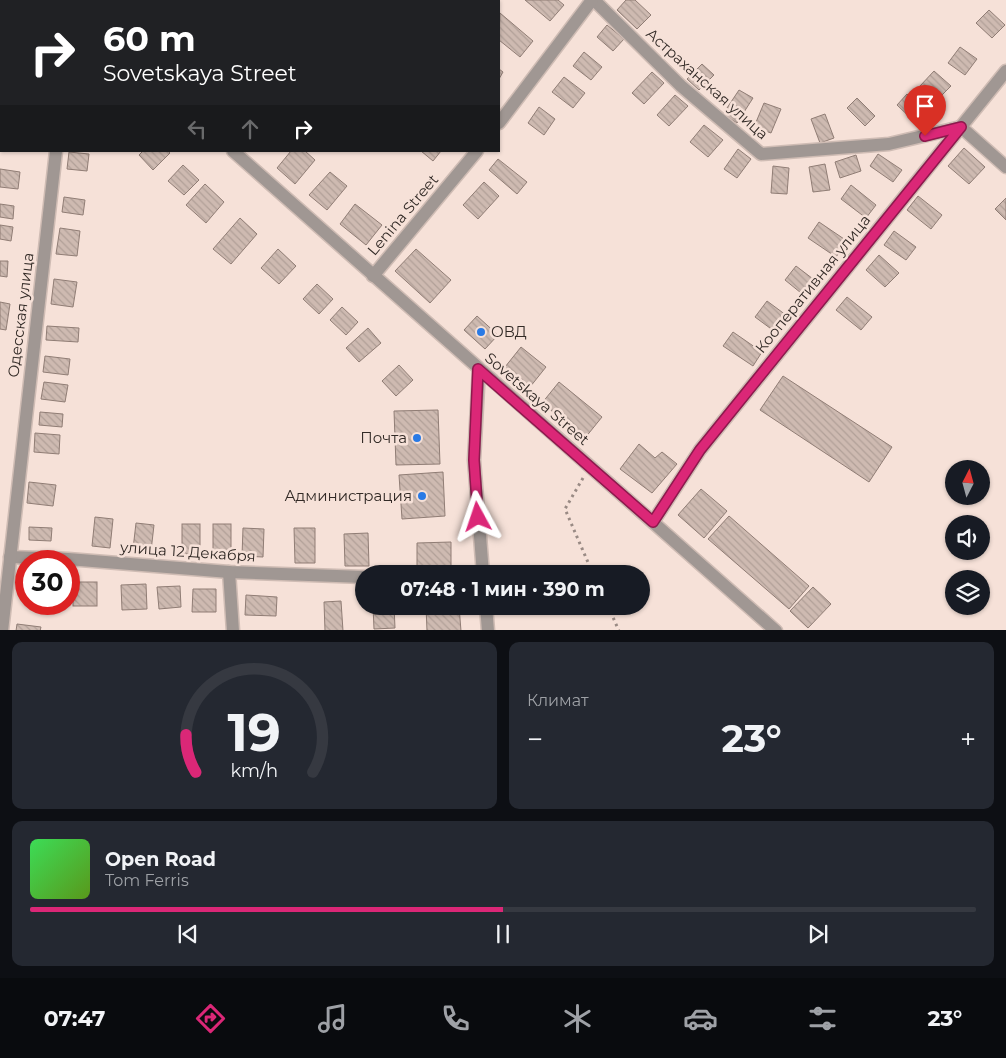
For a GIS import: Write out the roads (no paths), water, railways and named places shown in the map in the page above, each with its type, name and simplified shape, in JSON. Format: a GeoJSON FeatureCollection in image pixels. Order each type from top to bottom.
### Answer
{"type":"FeatureCollection","features":[{"type":"Feature","properties":{"kind":"street"},"geometry":{"type":"LineString","coordinates":[[500,122],[593,0]]}},
{"type":"Feature","properties":{"kind":"street","name":"Астраханская улица"},"geometry":{"type":"LineString","coordinates":[[593,0],[681,86],[761,154],[889,144],[961,127]]}},
{"type":"Feature","properties":{"kind":"street","name":"Кооперативная улица"},"geometry":{"type":"LineString","coordinates":[[653,522],[700,450],[1006,71]]}},
{"type":"Feature","properties":{"kind":"street"},"geometry":{"type":"LineString","coordinates":[[961,127],[1006,167]]}},
{"type":"Feature","properties":{"kind":"street","name":"Одесская улица"},"geometry":{"type":"LineString","coordinates":[[2,630],[56,152]]}},
{"type":"Feature","properties":{"kind":"street","name":"Sovetskaya Street"},"geometry":{"type":"LineString","coordinates":[[233,152],[776,630]]}},
{"type":"Feature","properties":{"kind":"street","name":"Lenina Street"},"geometry":{"type":"LineString","coordinates":[[373,276],[476,152]]}},
{"type":"Feature","properties":{"kind":"street"},"geometry":{"type":"LineString","coordinates":[[478,369],[474,460],[482,565]]}},
{"type":"Feature","properties":{"kind":"street","name":"улица 12 Декабря"},"geometry":{"type":"LineString","coordinates":[[10,557],[68,559],[228,572],[355,577]]}},
{"type":"Feature","properties":{"kind":"street"},"geometry":{"type":"LineString","coordinates":[[228,572],[233,630]]}},
{"type":"Feature","properties":{"kind":"street"},"geometry":{"type":"LineString","coordinates":[[487,615],[488,630]]}},
{"type":"Feature","properties":{"kind":"place","name":"ОВД"},"geometry":{"type":"Point","coordinates":[481,332]}},
{"type":"Feature","properties":{"kind":"place","name":"Почта"},"geometry":{"type":"Point","coordinates":[417,438]}},
{"type":"Feature","properties":{"kind":"place","name":"Администрация"},"geometry":{"type":"Point","coordinates":[422,496]}}]}
